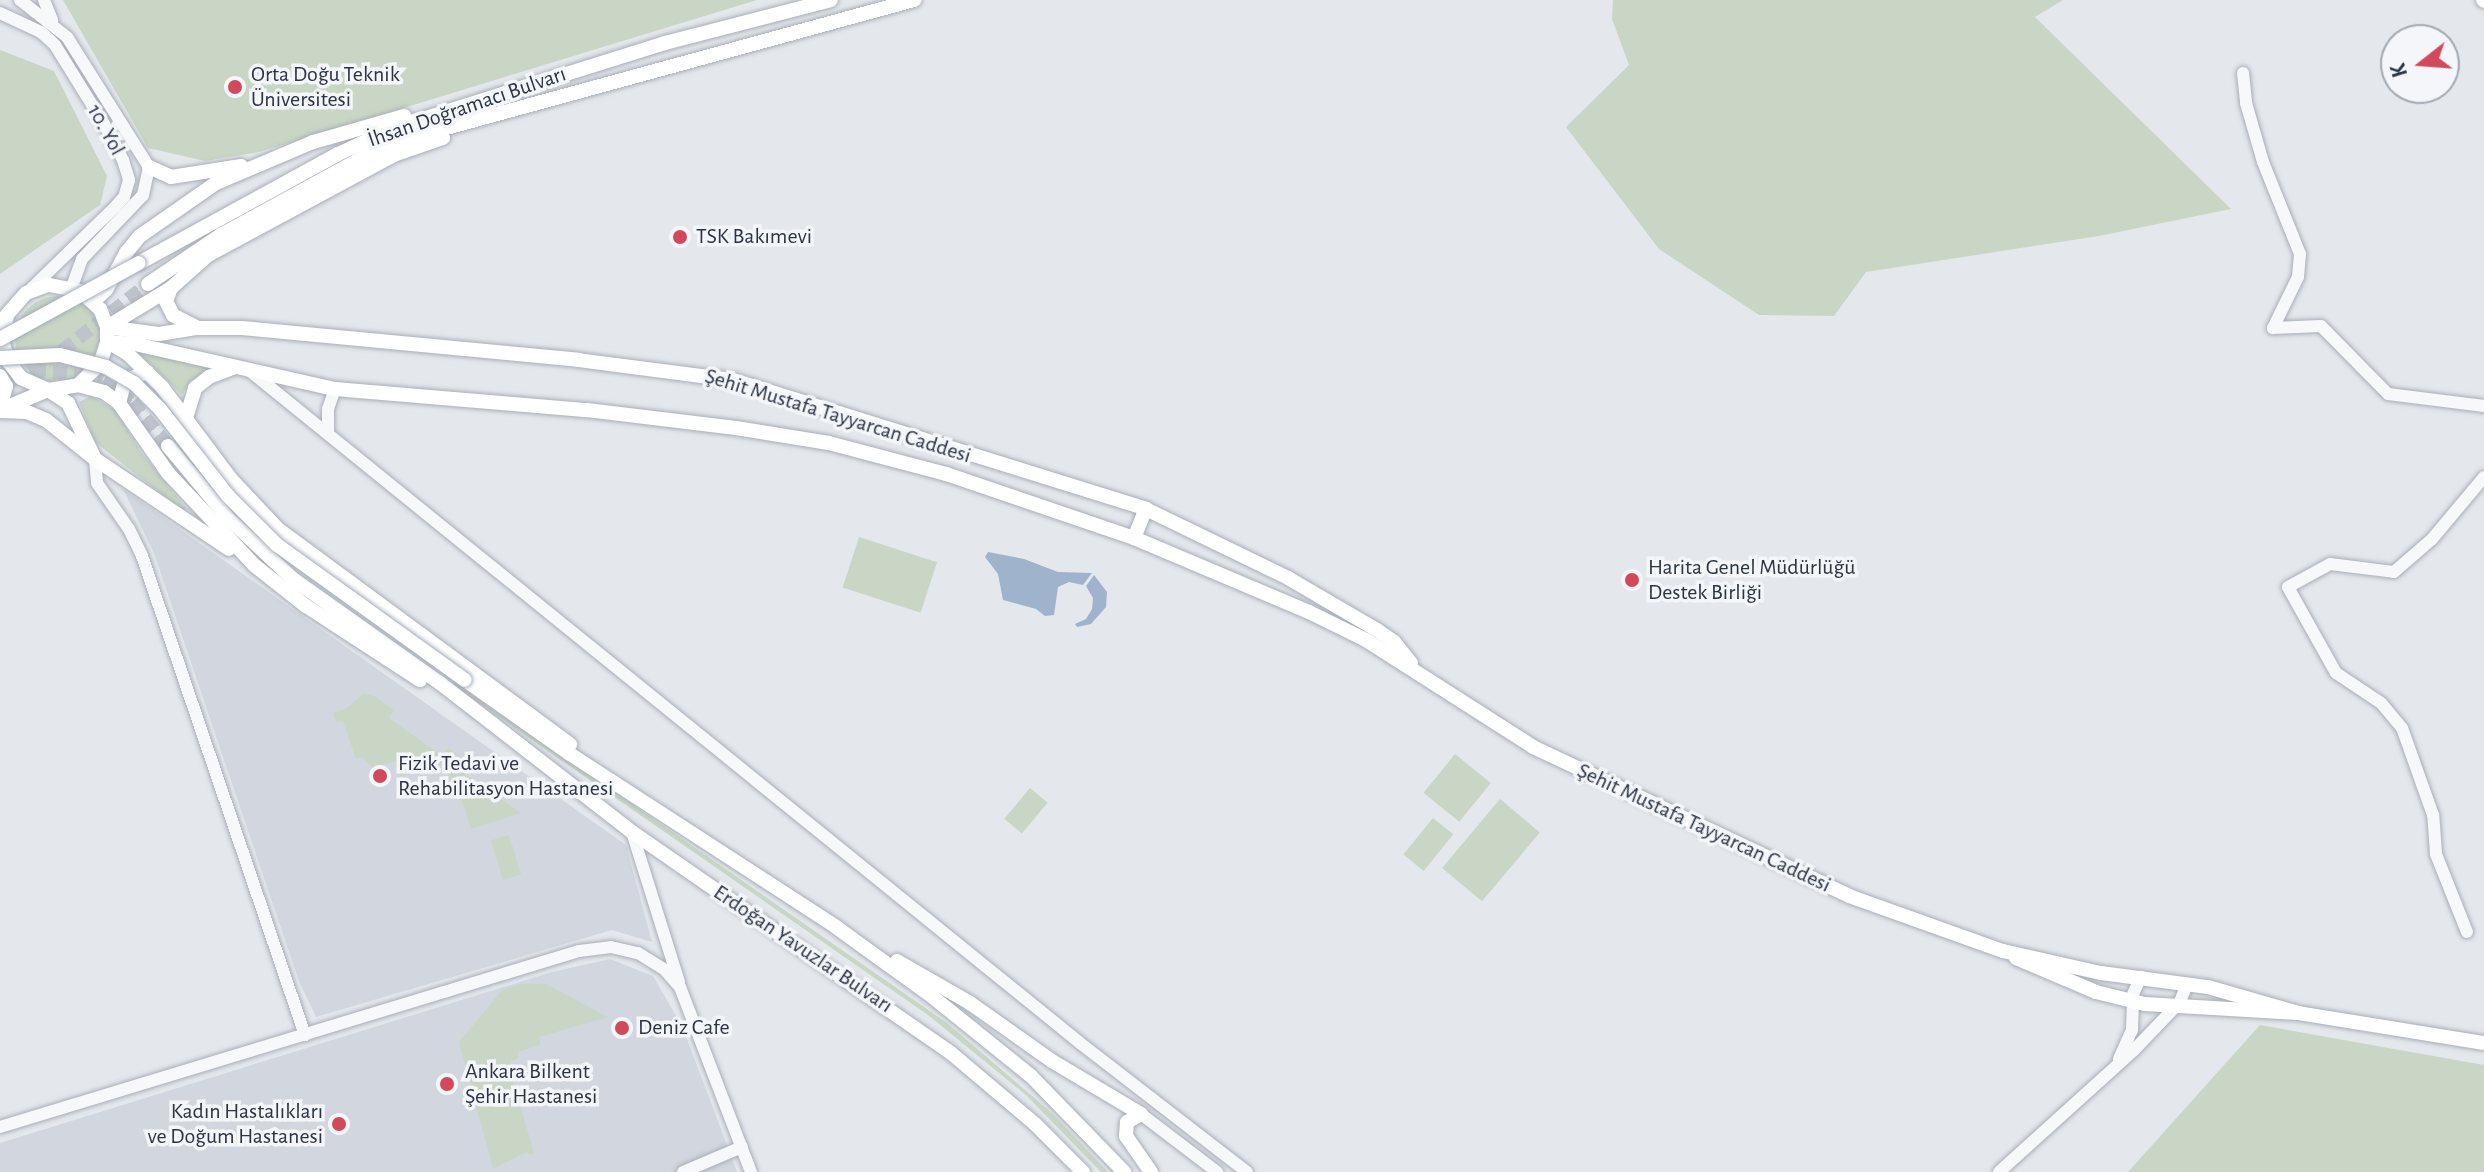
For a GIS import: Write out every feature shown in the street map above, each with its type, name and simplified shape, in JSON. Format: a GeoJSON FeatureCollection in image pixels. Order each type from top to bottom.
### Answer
{"type":"FeatureCollection","features":[{"type":"Feature","properties":{"kind":"main road","name":"İhsan Doğramacı Bulvarı"},"geometry":{"type":"LineString","coordinates":[[1,348],[139,263],[363,142],[397,127],[665,43],[831,0]]}},
{"type":"Feature","properties":{"kind":"main road","name":"İhsan Doğramacı Bulvarı"},"geometry":{"type":"LineString","coordinates":[[148,284],[221,235],[367,155],[406,139],[914,0]]}},
{"type":"Feature","properties":{"kind":"main road"},"geometry":{"type":"LineString","coordinates":[[94,301],[106,290],[126,253],[153,224],[216,183],[261,162],[360,127],[556,76]]}},
{"type":"Feature","properties":{"kind":"main road"},"geometry":{"type":"LineString","coordinates":[[78,385],[96,369],[107,335],[171,288],[208,255],[382,161],[544,100]]}},
{"type":"Feature","properties":{"kind":"main road"},"geometry":{"type":"LineString","coordinates":[[149,167],[171,177],[184,177],[261,162]]}},
{"type":"Feature","properties":{"kind":"main road"},"geometry":{"type":"LineString","coordinates":[[95,459],[78,417],[68,403],[21,378],[9,362],[1,348],[4,317],[26,293],[48,285],[72,287],[94,301],[107,335]]}},
{"type":"Feature","properties":{"kind":"main road"},"geometry":{"type":"LineString","coordinates":[[171,288],[166,301],[173,315],[185,324],[198,328]]}},
{"type":"Feature","properties":{"kind":"main road","name":"Şehit Mustafa Tayyarcan Caddesi"},"geometry":{"type":"LineString","coordinates":[[107,335],[159,334],[198,328],[257,330],[711,375],[1146,509],[1264,565],[1377,630],[1394,642],[1421,674]]}},
{"type":"Feature","properties":{"kind":"main road","name":"Erdoğan Yavuzlar Bulvarı"},"geometry":{"type":"LineString","coordinates":[[107,335],[148,372],[230,478],[278,529],[500,689],[643,801]]}},
{"type":"Feature","properties":{"kind":"main road","name":"Şehit Mustafa Tayyarcan Caddesi"},"geometry":{"type":"LineString","coordinates":[[107,335],[335,389],[683,420],[829,443],[946,474],[1134,538],[1309,612],[1366,640],[1533,747],[1849,896],[2003,951],[2072,983],[2132,1002],[2175,1008],[2196,1006],[2298,1013],[2484,1043]]}},
{"type":"Feature","properties":{"kind":"main road","name":"Erdoğan Yavuzlar Bulvarı"},"geometry":{"type":"LineString","coordinates":[[1,348],[60,355],[106,367],[134,383],[160,409],[228,496],[277,545],[465,680],[836,927],[1015,1061],[1084,1127],[1124,1172]]}},
{"type":"Feature","properties":{"kind":"main road"},"geometry":{"type":"LineString","coordinates":[[186,418],[195,388],[209,377],[235,367]]}},
{"type":"Feature","properties":{"kind":"main road"},"geometry":{"type":"LineString","coordinates":[[0,410],[48,390],[78,385],[104,392],[119,403],[125,380],[148,372]]}},
{"type":"Feature","properties":{"kind":"main road"},"geometry":{"type":"LineString","coordinates":[[0,376],[6,392],[0,410]]}},
{"type":"Feature","properties":{"kind":"main road","name":"Erdoğan Yavuzlar Bulvarı"},"geometry":{"type":"LineString","coordinates":[[119,403],[168,473],[254,565],[306,606],[512,739]]}},
{"type":"Feature","properties":{"kind":"main road"},"geometry":{"type":"LineString","coordinates":[[0,410],[27,412],[46,420],[95,459],[254,565]]}},
{"type":"Feature","properties":{"kind":"main road","name":"Erdoğan Yavuzlar Bulvarı"},"geometry":{"type":"LineString","coordinates":[[168,446],[228,518],[282,570],[512,739],[632,832],[951,1053],[1035,1124],[1083,1172]]}},
{"type":"Feature","properties":{"kind":"main road"},"geometry":{"type":"LineString","coordinates":[[1134,538],[1146,509]]}},
{"type":"Feature","properties":{"kind":"main road"},"geometry":{"type":"LineString","coordinates":[[836,927],[970,1003],[1052,1061],[1141,1114],[1127,1122],[1126,1136],[1151,1172]]}},
{"type":"Feature","properties":{"kind":"main road","name":"Şehit Mustafa Tayyarcan Caddesi"},"geometry":{"type":"LineString","coordinates":[[2003,951],[2101,973],[2187,984],[2298,1013]]}},
{"type":"Feature","properties":{"kind":"street","name":"10. Yol"},"geometry":{"type":"LineString","coordinates":[[20,0],[67,37],[149,167],[143,195],[82,259],[72,287]]}},
{"type":"Feature","properties":{"kind":"street"},"geometry":{"type":"LineString","coordinates":[[44,0],[53,23]]}},
{"type":"Feature","properties":{"kind":"street","name":"10. Yol"},"geometry":{"type":"LineString","coordinates":[[0,13],[41,32],[55,45],[104,124],[123,160],[129,180],[124,197],[26,293]]}},
{"type":"Feature","properties":{"kind":"street"},"geometry":{"type":"LineString","coordinates":[[2243,73],[2246,103],[2263,162],[2300,254],[2298,277],[2273,328],[2321,326],[2388,394],[2484,406]]}},
{"type":"Feature","properties":{"kind":"street"},"geometry":{"type":"LineString","coordinates":[[104,124],[116,114]]}},
{"type":"Feature","properties":{"kind":"street"},"geometry":{"type":"LineString","coordinates":[[123,160],[138,148]]}},
{"type":"Feature","properties":{"kind":"street"},"geometry":{"type":"LineString","coordinates":[[250,371],[1080,1043],[1247,1172]]}},
{"type":"Feature","properties":{"kind":"street"},"geometry":{"type":"LineString","coordinates":[[328,432],[328,409],[335,389]]}},
{"type":"Feature","properties":{"kind":"street"},"geometry":{"type":"LineString","coordinates":[[95,459],[97,483],[129,529],[142,556],[305,1035]]}},
{"type":"Feature","properties":{"kind":"street"},"geometry":{"type":"LineString","coordinates":[[2467,932],[2436,854],[2433,815],[2402,728],[2381,703],[2336,673],[2288,587],[2330,564],[2394,572],[2432,539],[2484,477]]}},
{"type":"Feature","properties":{"kind":"street"},"geometry":{"type":"LineString","coordinates":[[632,832],[680,987],[751,1172]]}},
{"type":"Feature","properties":{"kind":"street"},"geometry":{"type":"LineString","coordinates":[[0,1127],[595,949],[611,947],[638,953],[665,970],[680,987]]}},
{"type":"Feature","properties":{"kind":"street"},"geometry":{"type":"LineString","coordinates":[[2116,1065],[2132,1030],[2132,1002],[2141,977]]}},
{"type":"Feature","properties":{"kind":"street"},"geometry":{"type":"LineString","coordinates":[[1999,1172],[2175,1008],[2187,984]]}},
{"type":"Feature","properties":{"kind":"street"},"geometry":{"type":"LineString","coordinates":[[1141,1114],[1217,1172]]}},
{"type":"Feature","properties":{"kind":"street"},"geometry":{"type":"LineString","coordinates":[[683,1172],[742,1147]]}},
{"type":"Feature","properties":{"kind":"shaded area","name":"Fizik Tedavi ve Rehabilitasyon Hastanesi"},"geometry":{"type":"Polygon","coordinates":[[[123,489],[626,845],[652,942],[612,930],[316,1017],[299,981],[154,553],[123,489]]]}},
{"type":"Feature","properties":{"kind":"shaded area","name":"Ankara Bilkent Şehir Hastanesi"},"geometry":{"type":"Polygon","coordinates":[[[610,959],[653,976],[682,1026],[737,1172],[0,1172],[0,1143],[552,972],[610,959]]]}},
{"type":"Feature","properties":{"kind":"green space","name":"Orta Doğu Teknik Üniversitesi"},"geometry":{"type":"Polygon","coordinates":[[[63,0],[757,0],[259,152],[205,161],[148,148],[63,0]]]}},
{"type":"Feature","properties":{"kind":"green space"},"geometry":{"type":"Polygon","coordinates":[[[1613,0],[2063,0],[2035,17],[2231,209],[2099,236],[1866,272],[1834,316],[1759,315],[1659,249],[1566,127],[1629,65],[1612,19],[1613,0]]]}},
{"type":"Feature","properties":{"kind":"green space"},"geometry":{"type":"Polygon","coordinates":[[[0,50],[54,71],[107,176],[100,205],[0,274],[0,50]]]}},
{"type":"Feature","properties":{"kind":"green space"},"geometry":{"type":"Polygon","coordinates":[[[58,296],[75,299],[89,308],[98,322],[101,339],[98,356],[89,370],[75,379],[58,382],[41,379],[27,370],[18,356],[15,339],[18,322],[27,308],[41,299],[58,296]]]}},
{"type":"Feature","properties":{"kind":"green space"},"geometry":{"type":"Polygon","coordinates":[[[138,352],[209,368],[190,382],[182,395],[138,352]]]}},
{"type":"Feature","properties":{"kind":"green space"},"geometry":{"type":"Polygon","coordinates":[[[91,396],[115,410],[141,452],[186,508],[183,511],[95,442],[79,402],[91,396]]]}},
{"type":"Feature","properties":{"kind":"green space"},"geometry":{"type":"Polygon","coordinates":[[[859,537],[937,562],[921,613],[843,587],[859,537]]]}},
{"type":"Feature","properties":{"kind":"green space"},"geometry":{"type":"Polygon","coordinates":[[[455,681],[947,1023],[1053,1114],[1108,1172],[1101,1172],[1026,1095],[928,1015],[453,685],[455,681]]]}},
{"type":"Feature","properties":{"kind":"green space"},"geometry":{"type":"Polygon","coordinates":[[[363,694],[374,696],[394,710],[389,718],[442,756],[448,748],[468,762],[462,772],[521,813],[471,829],[458,788],[454,789],[444,763],[400,776],[396,761],[373,768],[362,757],[356,759],[343,721],[336,722],[333,713],[347,708],[363,694]]]}},
{"type":"Feature","properties":{"kind":"green space"},"geometry":{"type":"Polygon","coordinates":[[[1455,754],[1491,783],[1459,822],[1424,793],[1455,754]]]}},
{"type":"Feature","properties":{"kind":"green space"},"geometry":{"type":"Polygon","coordinates":[[[1030,788],[1048,803],[1022,833],[1004,819],[1030,788]]]}},
{"type":"Feature","properties":{"kind":"green space"},"geometry":{"type":"Polygon","coordinates":[[[1500,799],[1540,832],[1482,901],[1442,868],[1500,799]]]}},
{"type":"Feature","properties":{"kind":"green space"},"geometry":{"type":"Polygon","coordinates":[[[1433,818],[1453,834],[1424,871],[1403,855],[1433,818]]]}},
{"type":"Feature","properties":{"kind":"green space"},"geometry":{"type":"Polygon","coordinates":[[[509,835],[521,874],[503,880],[491,841],[509,835]]]}},
{"type":"Feature","properties":{"kind":"green space"},"geometry":{"type":"Polygon","coordinates":[[[523,984],[546,984],[608,1017],[539,1037],[541,1044],[518,1052],[519,1058],[511,1061],[510,1071],[534,1153],[530,1155],[527,1152],[493,1169],[459,1042],[503,989],[523,984]]]}},
{"type":"Feature","properties":{"kind":"green space"},"geometry":{"type":"Polygon","coordinates":[[[2260,1025],[2484,1065],[2484,1172],[2128,1172],[2260,1025]]]}},
{"type":"Feature","properties":{"kind":"water"},"geometry":{"type":"Polygon","coordinates":[[[988,552],[1024,559],[1058,572],[1092,573],[1083,585],[1069,582],[1058,587],[1054,615],[1045,616],[1036,609],[1003,600],[998,574],[985,557],[988,552]]]}},
{"type":"Feature","properties":{"kind":"water"},"geometry":{"type":"Polygon","coordinates":[[[1094,575],[1107,592],[1106,607],[1091,624],[1077,627],[1075,624],[1086,619],[1092,609],[1093,598],[1086,586],[1094,575]]]}},
{"type":"Feature","properties":{"kind":"tunnel"},"geometry":{"type":"LineString","coordinates":[[11,381],[62,351],[148,284]]}},
{"type":"Feature","properties":{"kind":"tunnel"},"geometry":{"type":"LineString","coordinates":[[32,370],[77,374],[102,382],[132,402],[168,446]]}},
{"type":"Feature","properties":{"kind":"place","name":"Orta Doğu Teknik Üniversitesi"},"geometry":{"type":"Point","coordinates":[235,87]}},
{"type":"Feature","properties":{"kind":"place","name":"TSK Bakımevi"},"geometry":{"type":"Point","coordinates":[680,237]}},
{"type":"Feature","properties":{"kind":"place","name":"Harita Genel Müdürlüğü Destek Birliği"},"geometry":{"type":"Point","coordinates":[1632,580]}},
{"type":"Feature","properties":{"kind":"place","name":"Fizik Tedavi ve Rehabilitasyon Hastanesi"},"geometry":{"type":"Point","coordinates":[380,776]}},
{"type":"Feature","properties":{"kind":"place","name":"Deniz Cafe"},"geometry":{"type":"Point","coordinates":[622,1028]}},
{"type":"Feature","properties":{"kind":"place","name":"Ankara Bilkent Şehir Hastanesi"},"geometry":{"type":"Point","coordinates":[447,1084]}},
{"type":"Feature","properties":{"kind":"place","name":"Kadın Hastalıkları ve Doğum Hastanesi"},"geometry":{"type":"Point","coordinates":[339,1124]}}]}
